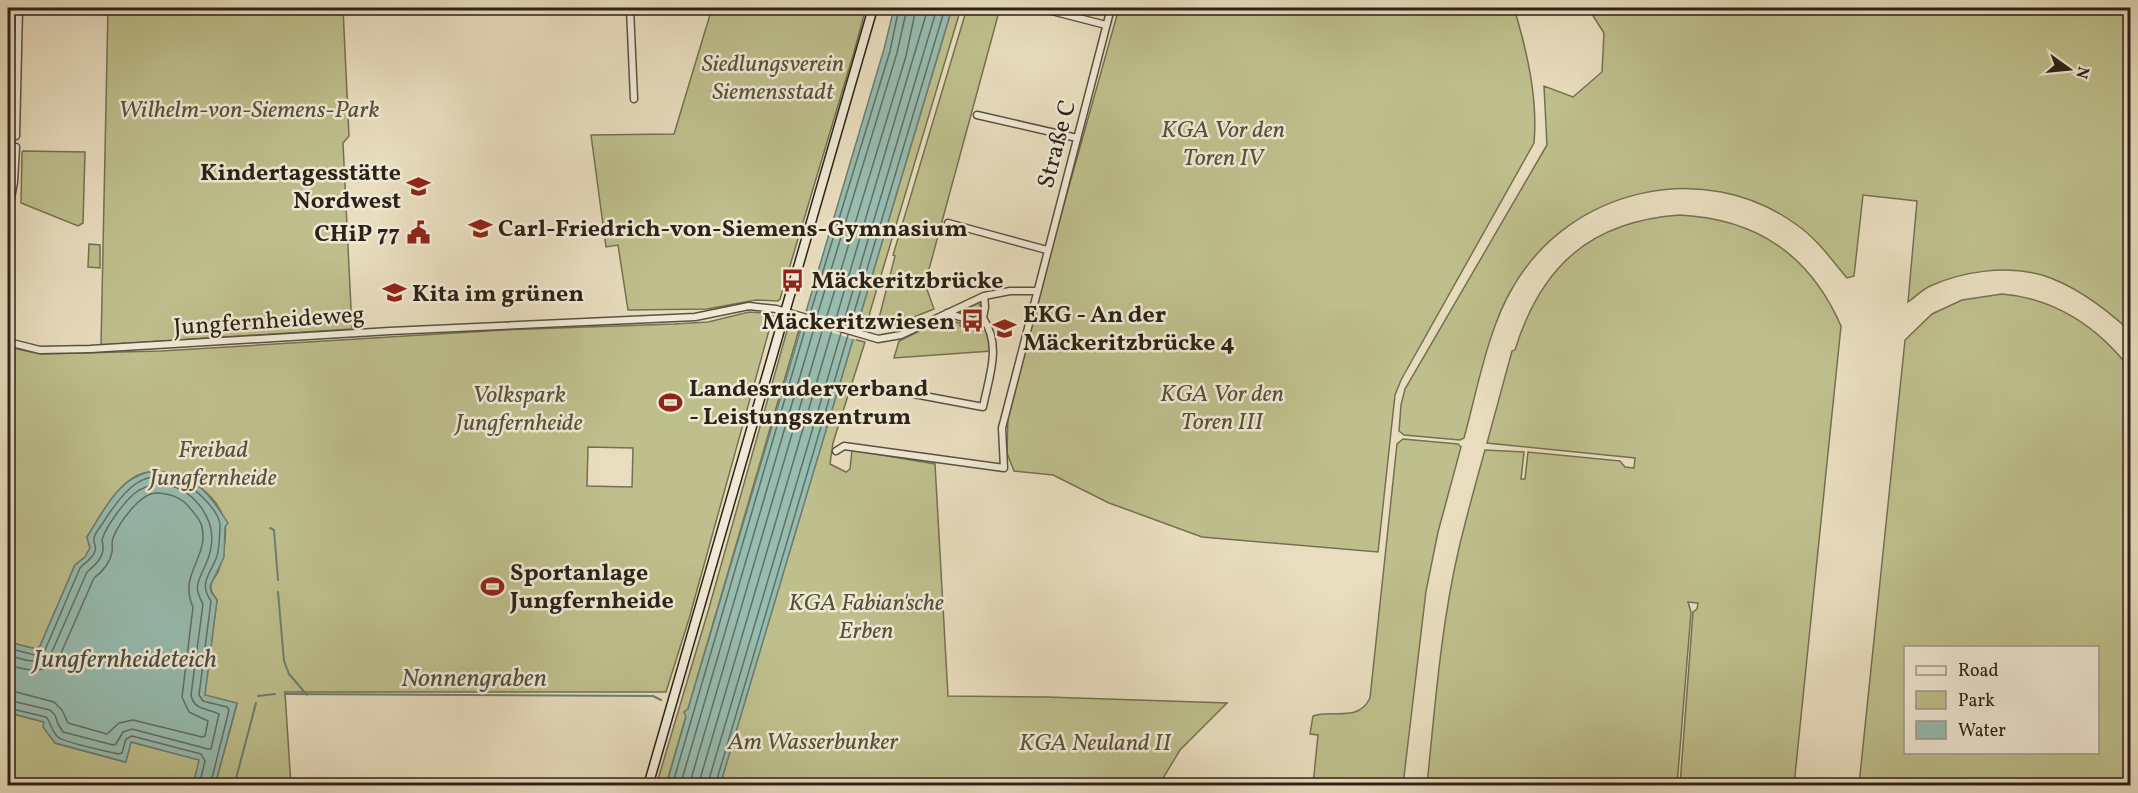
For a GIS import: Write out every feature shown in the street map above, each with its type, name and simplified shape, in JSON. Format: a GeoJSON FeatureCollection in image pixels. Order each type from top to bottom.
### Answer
{"type":"FeatureCollection","features":[{"type":"Feature","properties":{"kind":"main road"},"geometry":{"type":"LineString","coordinates":[[648,786],[788,313],[873,8]]}},
{"type":"Feature","properties":{"kind":"street"},"geometry":{"type":"LineString","coordinates":[[16,136],[20,8]]}},
{"type":"Feature","properties":{"kind":"street"},"geometry":{"type":"LineString","coordinates":[[630,8],[634,99]]}},
{"type":"Feature","properties":{"kind":"street"},"geometry":{"type":"LineString","coordinates":[[1040,8],[1106,25]]}},
{"type":"Feature","properties":{"kind":"street","name":"Straße C"},"geometry":{"type":"LineString","coordinates":[[836,451],[844,446],[1004,468],[1002,428],[1111,8]]}},
{"type":"Feature","properties":{"kind":"street"},"geometry":{"type":"LineString","coordinates":[[8,56],[18,56]]}},
{"type":"Feature","properties":{"kind":"street"},"geometry":{"type":"LineString","coordinates":[[977,115],[1077,138]]}},
{"type":"Feature","properties":{"kind":"street"},"geometry":{"type":"LineString","coordinates":[[8,210],[14,182],[16,147]]}},
{"type":"Feature","properties":{"kind":"street"},"geometry":{"type":"LineString","coordinates":[[948,223],[1047,250]]}},
{"type":"Feature","properties":{"kind":"street","name":"Jungfernheideweg"},"geometry":{"type":"LineString","coordinates":[[8,342],[40,350],[61,350],[412,329],[695,317],[749,306],[762,306],[878,339],[902,335],[984,296],[1010,291],[1037,291]]}},
{"type":"Feature","properties":{"kind":"street"},"geometry":{"type":"LineString","coordinates":[[892,391],[983,407],[994,353],[991,329],[983,318],[984,296]]}},
{"type":"Feature","properties":{"kind":"street"},"geometry":{"type":"LineString","coordinates":[[947,313],[973,321],[983,318]]}},
{"type":"Feature","properties":{"kind":"green space","name":"Wilhelm-von-Siemens-Park"},"geometry":{"type":"Polygon","coordinates":[[[108,8],[343,8],[349,136],[343,143],[352,329],[101,345],[108,8]]]}},
{"type":"Feature","properties":{"kind":"green space","name":"Siedlungsverein Siemensstadt"},"geometry":{"type":"Polygon","coordinates":[[[712,8],[866,8],[780,299],[778,301],[756,300],[707,309],[628,310],[618,245],[606,247],[591,135],[674,134],[712,8]]]}},
{"type":"Feature","properties":{"kind":"green space"},"geometry":{"type":"Polygon","coordinates":[[[952,8],[961,8],[870,312],[867,329],[857,326],[952,8]]]}},
{"type":"Feature","properties":{"kind":"green space"},"geometry":{"type":"Polygon","coordinates":[[[967,8],[1000,8],[925,284],[934,309],[889,327],[878,322],[895,256],[893,255],[967,8]]]}},
{"type":"Feature","properties":{"kind":"green space"},"geometry":{"type":"Polygon","coordinates":[[[1119,8],[1514,8],[1533,92],[1534,143],[1401,380],[1395,395],[1378,552],[1202,537],[1109,503],[1053,475],[1014,471],[1007,453],[1008,418],[1038,297],[1119,8]]]}},
{"type":"Feature","properties":{"kind":"green space"},"geometry":{"type":"Polygon","coordinates":[[[1588,8],[2130,8],[2130,331],[2111,314],[2078,291],[2042,275],[2014,270],[1971,273],[1943,281],[1930,286],[1908,302],[1917,201],[1863,195],[1854,276],[1847,278],[1811,237],[1797,225],[1760,204],[1721,192],[1681,189],[1642,193],[1603,206],[1568,226],[1538,253],[1513,287],[1504,303],[1490,340],[1464,438],[1460,440],[1404,435],[1399,431],[1405,389],[1547,145],[1544,86],[1573,97],[1602,72],[1604,33],[1588,8]]]}},
{"type":"Feature","properties":{"kind":"green space"},"geometry":{"type":"Polygon","coordinates":[[[23,151],[85,152],[83,223],[78,226],[21,203],[23,151]]]}},
{"type":"Feature","properties":{"kind":"green space"},"geometry":{"type":"Polygon","coordinates":[[[1680,215],[1733,224],[1757,233],[1778,245],[1814,279],[1841,326],[1794,785],[1680,785],[1693,612],[1697,609],[1698,603],[1688,602],[1691,612],[1677,785],[1427,785],[1439,666],[1453,577],[1485,450],[1524,452],[1521,479],[1525,479],[1528,452],[1620,461],[1625,467],[1634,468],[1635,458],[1487,443],[1512,351],[1515,350],[1539,294],[1555,272],[1574,253],[1596,238],[1620,227],[1648,219],[1680,215]]]}},
{"type":"Feature","properties":{"kind":"green space"},"geometry":{"type":"Polygon","coordinates":[[[89,244],[100,245],[100,268],[88,267],[89,244]]]}},
{"type":"Feature","properties":{"kind":"green space"},"geometry":{"type":"Polygon","coordinates":[[[2002,294],[2040,302],[2058,309],[2090,328],[2118,354],[2130,369],[2130,785],[1859,785],[1905,340],[1932,314],[1962,300],[2002,294]]]}},
{"type":"Feature","properties":{"kind":"green space"},"geometry":{"type":"Polygon","coordinates":[[[978,303],[982,309],[979,316],[958,313],[978,303]]]}},
{"type":"Feature","properties":{"kind":"green space"},"geometry":{"type":"Polygon","coordinates":[[[749,312],[766,313],[773,316],[689,619],[666,692],[285,692],[291,786],[215,785],[237,704],[204,696],[217,600],[211,586],[222,560],[225,524],[219,507],[201,488],[171,474],[154,471],[140,474],[127,482],[106,506],[87,537],[90,548],[85,557],[75,565],[40,646],[36,649],[8,642],[8,347],[40,354],[161,351],[504,330],[708,322],[749,312]],[[588,447],[587,486],[632,487],[633,448],[588,447]]]}},
{"type":"Feature","properties":{"kind":"green space"},"geometry":{"type":"Polygon","coordinates":[[[790,320],[801,323],[688,709],[684,712],[686,716],[666,785],[656,786],[709,608],[790,320]]]}},
{"type":"Feature","properties":{"kind":"green space"},"geometry":{"type":"Polygon","coordinates":[[[942,320],[960,323],[960,326],[968,328],[969,325],[975,327],[984,325],[988,331],[991,351],[894,358],[899,341],[942,320]]]}},
{"type":"Feature","properties":{"kind":"green space"},"geometry":{"type":"Polygon","coordinates":[[[853,339],[865,342],[833,443],[830,464],[846,472],[850,469],[852,450],[935,464],[948,696],[1227,703],[1180,750],[1159,785],[720,785],[853,339]]]}},
{"type":"Feature","properties":{"kind":"green space"},"geometry":{"type":"Polygon","coordinates":[[[1403,439],[1458,444],[1461,447],[1438,532],[1426,591],[1403,785],[1313,785],[1318,735],[1310,734],[1313,716],[1352,713],[1365,706],[1370,698],[1397,444],[1403,439]]]}},
{"type":"Feature","properties":{"kind":"green space"},"geometry":{"type":"Polygon","coordinates":[[[9,713],[44,722],[55,743],[125,762],[131,742],[200,760],[193,785],[8,786],[9,713]]]}},
{"type":"Feature","properties":{"kind":"water"},"geometry":{"type":"Polygon","coordinates":[[[894,8],[952,8],[720,785],[666,786],[686,717],[684,712],[688,709],[713,626],[884,49],[894,8]]]}},
{"type":"Feature","properties":{"kind":"water","name":"Jungfernheideteich"},"geometry":{"type":"Polygon","coordinates":[[[156,471],[181,476],[200,487],[228,523],[225,527],[224,557],[210,586],[217,600],[205,695],[237,703],[215,785],[193,785],[199,760],[131,742],[126,762],[55,743],[43,727],[44,722],[10,713],[8,719],[8,642],[36,649],[40,646],[75,565],[85,557],[90,548],[87,537],[107,505],[114,495],[132,479],[156,471]]]}},
{"type":"Feature","properties":{"kind":"pier"},"geometry":{"type":"Polygon","coordinates":[[[802,310],[860,327],[856,340],[798,322],[802,310]]]}},
{"type":"Feature","properties":{"kind":"waterway"},"geometry":{"type":"LineString","coordinates":[[270,528],[274,530],[278,580]]}},
{"type":"Feature","properties":{"kind":"waterway"},"geometry":{"type":"LineString","coordinates":[[278,592],[284,661],[289,674],[307,695]]}},
{"type":"Feature","properties":{"kind":"waterway","name":"Nonnengraben"},"geometry":{"type":"LineString","coordinates":[[258,696],[275,694]]}},
{"type":"Feature","properties":{"kind":"waterway","name":"Nonnengraben"},"geometry":{"type":"LineString","coordinates":[[285,694],[653,696],[661,700]]}},
{"type":"Feature","properties":{"kind":"waterway","name":"Nonnengraben"},"geometry":{"type":"LineString","coordinates":[[234,786],[256,703]]}},
{"type":"Feature","properties":{"kind":"place","name":"Kindertagesstätte Nordwest"},"geometry":{"type":"Point","coordinates":[419,186]}},
{"type":"Feature","properties":{"kind":"place","name":"Carl-Friedrich-von-Siemens-Gymnasium"},"geometry":{"type":"Point","coordinates":[480,228]}},
{"type":"Feature","properties":{"kind":"place","name":"CHiP 77"},"geometry":{"type":"Point","coordinates":[418,233]}},
{"type":"Feature","properties":{"kind":"place","name":"Mäckeritzbrücke"},"geometry":{"type":"Point","coordinates":[793,280]}},
{"type":"Feature","properties":{"kind":"place","name":"Kita im grünen"},"geometry":{"type":"Point","coordinates":[394,293]}},
{"type":"Feature","properties":{"kind":"place","name":"Mäckeritzwiesen"},"geometry":{"type":"Point","coordinates":[973,321]}},
{"type":"Feature","properties":{"kind":"place","name":"EKG - An der Mäckeritzbrücke 4"},"geometry":{"type":"Point","coordinates":[1005,328]}},
{"type":"Feature","properties":{"kind":"place","name":"Landesruderverband - Leistungszentrum"},"geometry":{"type":"Point","coordinates":[671,402]}},
{"type":"Feature","properties":{"kind":"place","name":"Sportanlage Jungfernheide"},"geometry":{"type":"Point","coordinates":[492,586]}},
{"type":"Feature","properties":{"kind":"park label","name":"KGA Vor den Toren IV"},"geometry":{"type":"Point","coordinates":[1223,143]}},
{"type":"Feature","properties":{"kind":"park label","name":"KGA Vor den Toren III"},"geometry":{"type":"Point","coordinates":[1222,407]}},
{"type":"Feature","properties":{"kind":"park label","name":"Volkspark Jungfernheide"},"geometry":{"type":"Point","coordinates":[519,408]}},
{"type":"Feature","properties":{"kind":"park label","name":"Freibad Jungfernheide"},"geometry":{"type":"Point","coordinates":[213,463]}},
{"type":"Feature","properties":{"kind":"park label","name":"KGA Fabian'sche Erben"},"geometry":{"type":"Point","coordinates":[866,616]}},
{"type":"Feature","properties":{"kind":"park label","name":"Am Wasserbunker"},"geometry":{"type":"Point","coordinates":[813,741]}},
{"type":"Feature","properties":{"kind":"park label","name":"KGA Neuland II"},"geometry":{"type":"Point","coordinates":[1095,742]}}]}
